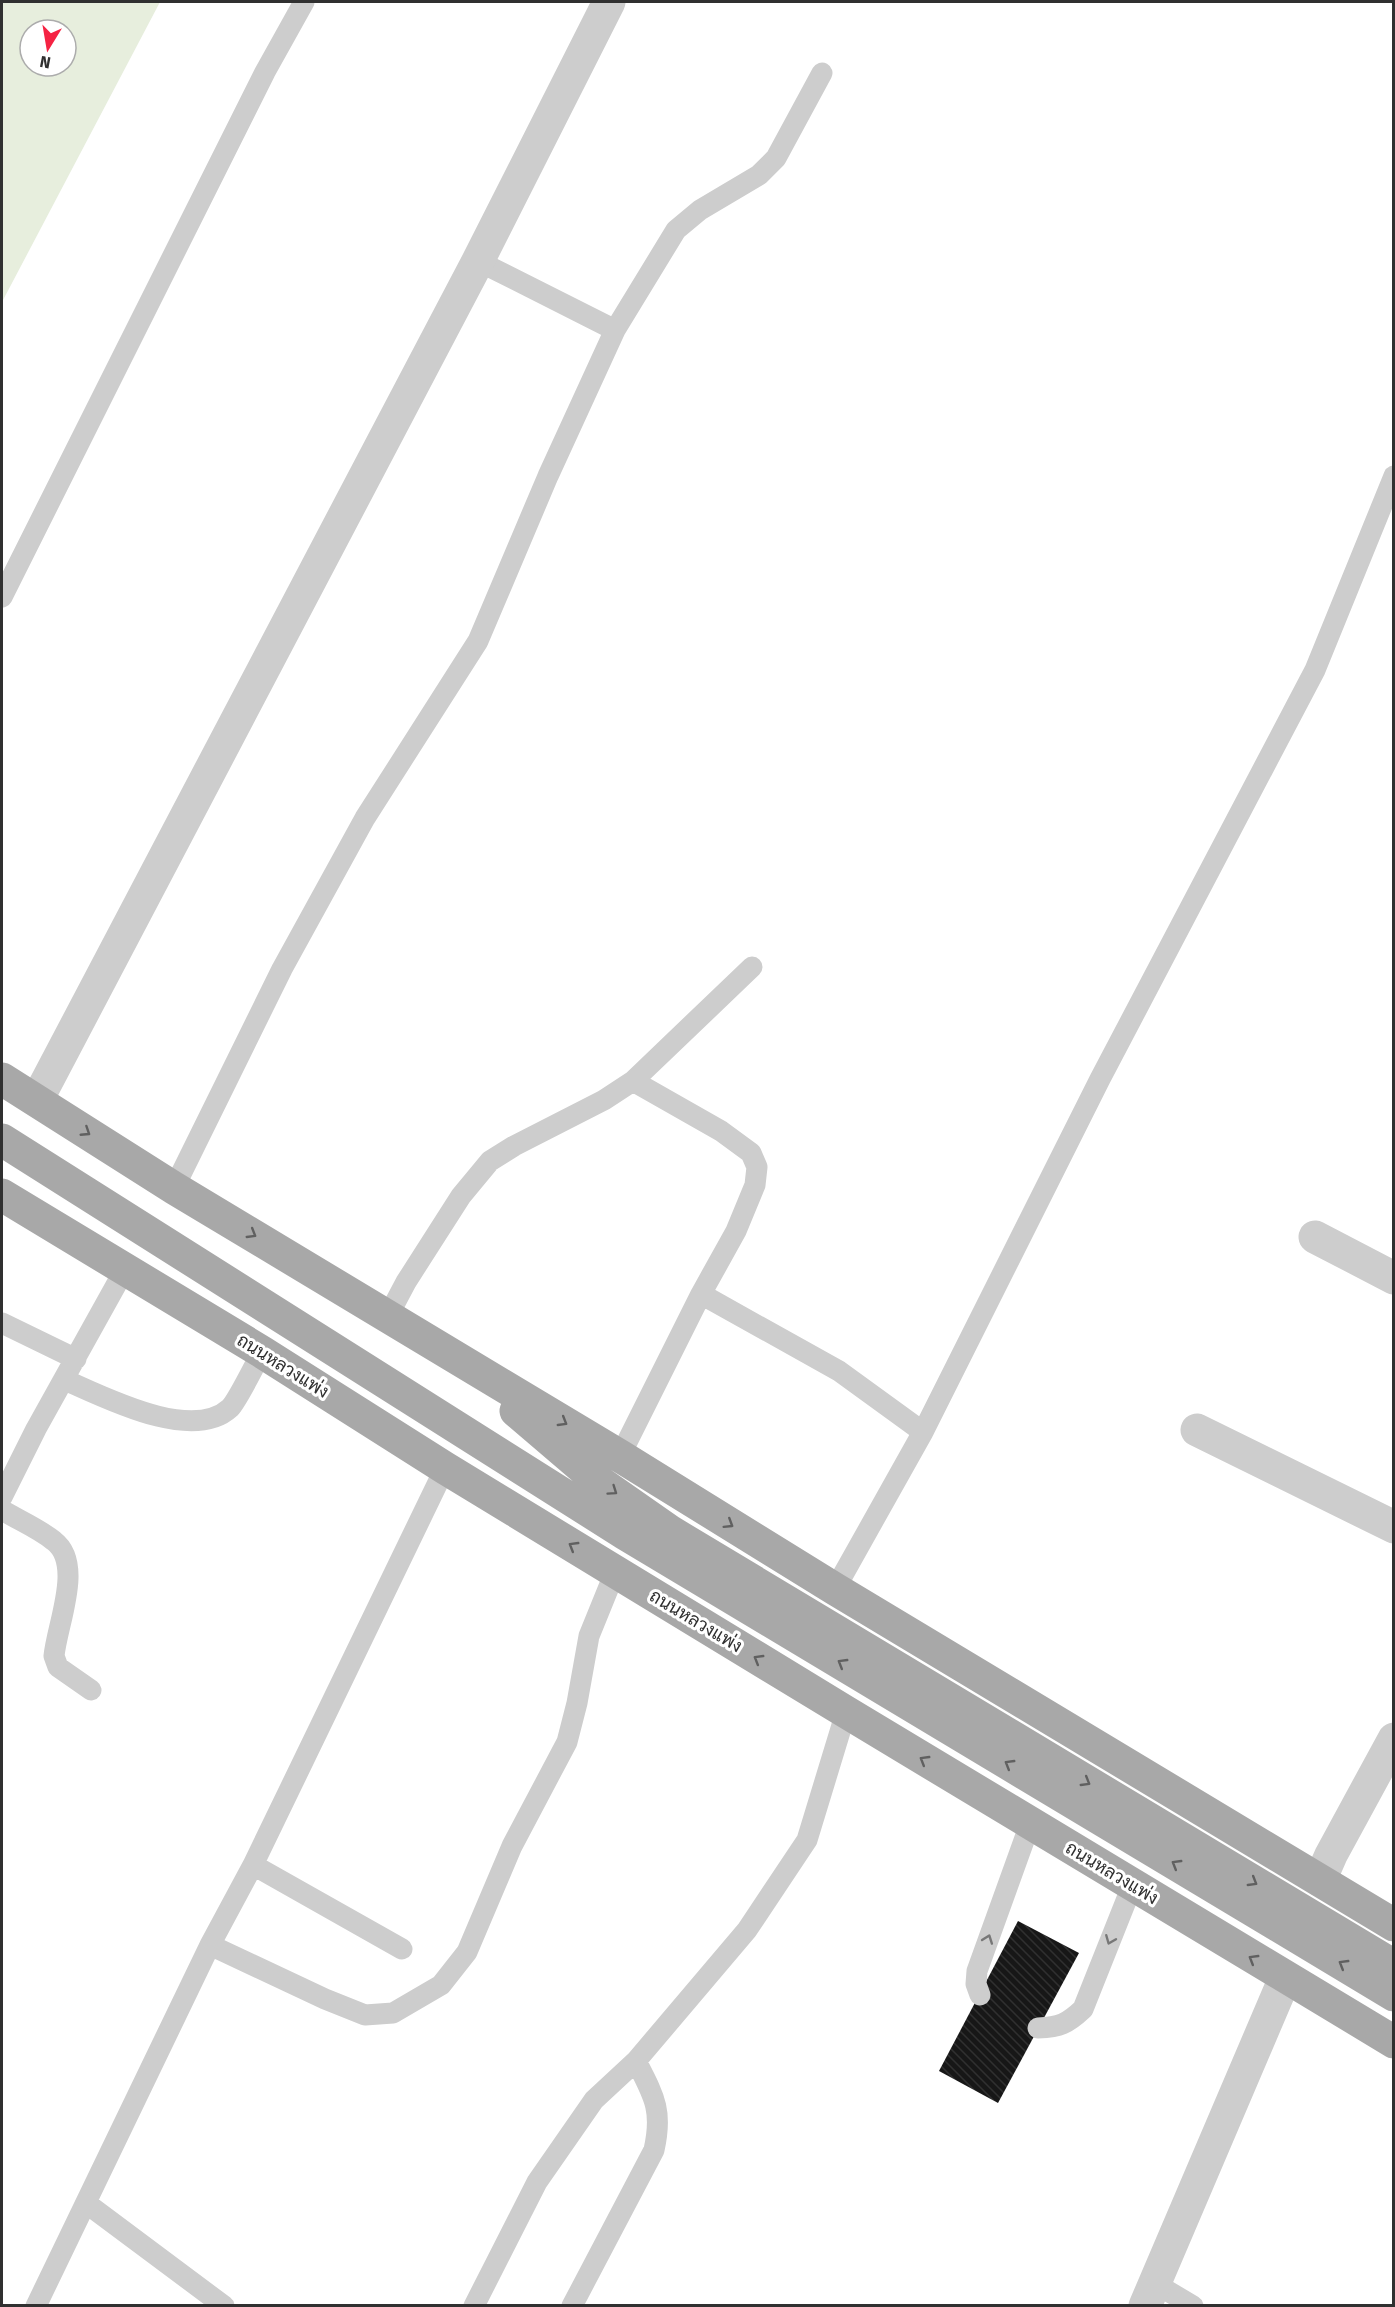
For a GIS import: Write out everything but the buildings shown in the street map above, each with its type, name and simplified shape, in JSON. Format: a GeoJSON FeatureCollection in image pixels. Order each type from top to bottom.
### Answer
{"type":"FeatureCollection","features":[{"type":"Feature","properties":{"kind":"main road"},"geometry":{"type":"LineString","coordinates":[[2,1079],[174,1188],[439,1346],[835,1589],[1394,1924]]}},
{"type":"Feature","properties":{"kind":"main road"},"geometry":{"type":"LineString","coordinates":[[2,1140],[624,1533],[1394,1995]]}},
{"type":"Feature","properties":{"kind":"main road","name":"ถนนหลวงแพ่ง"},"geometry":{"type":"LineString","coordinates":[[2,1195],[262,1352],[615,1572],[1394,2042]]}},
{"type":"Feature","properties":{"kind":"main road"},"geometry":{"type":"LineString","coordinates":[[439,1346],[598,1481],[671,1532],[1394,1966]]}},
{"type":"Feature","properties":{"kind":"street"},"geometry":{"type":"LineString","coordinates":[[37,1100],[478,261],[609,2]]}},
{"type":"Feature","properties":{"kind":"street"},"geometry":{"type":"LineString","coordinates":[[1315,1237],[1394,1278]]}},
{"type":"Feature","properties":{"kind":"street"},"geometry":{"type":"LineString","coordinates":[[1197,1430],[1394,1527]]}},
{"type":"Feature","properties":{"kind":"street"},"geometry":{"type":"LineString","coordinates":[[1320,1880],[1331,1855],[1394,1739]]}},
{"type":"Feature","properties":{"kind":"street"},"geometry":{"type":"LineString","coordinates":[[1150,2295],[1285,1978]]}},
{"type":"Feature","properties":{"kind":"lane"},"geometry":{"type":"LineString","coordinates":[[2,597],[265,72],[304,2]]}},
{"type":"Feature","properties":{"kind":"lane"},"geometry":{"type":"LineString","coordinates":[[174,1188],[282,969],[364,818],[478,641],[548,476],[615,330],[676,230],[700,210],[759,175],[776,158],[822,73]]}},
{"type":"Feature","properties":{"kind":"lane"},"geometry":{"type":"LineString","coordinates":[[478,261],[615,330]]}},
{"type":"Feature","properties":{"kind":"lane"},"geometry":{"type":"LineString","coordinates":[[835,1589],[923,1432],[1106,1069],[1315,670],[1394,476]]}},
{"type":"Feature","properties":{"kind":"lane"},"geometry":{"type":"LineString","coordinates":[[388,1316],[406,1282],[462,1196],[490,1161],[514,1146],[604,1100],[633,1081],[752,967]]}},
{"type":"Feature","properties":{"kind":"lane"},"geometry":{"type":"LineString","coordinates":[[620,1456],[701,1294],[736,1231],[755,1185],[757,1167],[752,1153],[721,1131],[633,1081]]}},
{"type":"Feature","properties":{"kind":"lane"},"geometry":{"type":"LineString","coordinates":[[2,1497],[36,1429],[125,1269]]}},
{"type":"Feature","properties":{"kind":"lane"},"geometry":{"type":"LineString","coordinates":[[701,1294],[839,1371],[923,1432]]}},
{"type":"Feature","properties":{"kind":"lane"},"geometry":{"type":"LineString","coordinates":[[2,1323],[76,1359]]}},
{"type":"Feature","properties":{"kind":"lane"},"geometry":{"type":"LineString","coordinates":[[65,1380],[136,1411],[177,1420],[208,1419],[230,1408],[262,1352]]}},
{"type":"Feature","properties":{"kind":"lane"},"geometry":{"type":"LineString","coordinates":[[36,2306],[210,1945],[253,1865],[445,1468]]}},
{"type":"Feature","properties":{"kind":"lane"},"geometry":{"type":"LineString","coordinates":[[2,1510],[55,1541],[65,1554],[69,1575],[54,1656],[58,1667],[91,1690]]}},
{"type":"Feature","properties":{"kind":"lane"},"geometry":{"type":"LineString","coordinates":[[210,1945],[325,1999],[365,2015],[393,2013],[441,1985],[467,1952],[512,1846],[567,1742],[577,1703],[589,1636],[615,1572]]}},
{"type":"Feature","properties":{"kind":"lane"},"geometry":{"type":"LineString","coordinates":[[474,2306],[537,2182],[594,2100],[636,2061],[747,1930],[807,1840],[846,1712]]}},
{"type":"Feature","properties":{"kind":"lane"},"geometry":{"type":"LineString","coordinates":[[980,1995],[976,1984],[977,1971],[1030,1824]]}},
{"type":"Feature","properties":{"kind":"lane"},"geometry":{"type":"LineString","coordinates":[[253,1865],[402,1949]]}},
{"type":"Feature","properties":{"kind":"lane"},"geometry":{"type":"LineString","coordinates":[[1038,2028],[1057,2027],[1071,2020],[1083,2009],[1132,1886]]}},
{"type":"Feature","properties":{"kind":"lane"},"geometry":{"type":"LineString","coordinates":[[572,2306],[654,2150],[659,2128],[656,2099],[636,2061]]}},
{"type":"Feature","properties":{"kind":"lane"},"geometry":{"type":"LineString","coordinates":[[86,2203],[224,2306]]}},
{"type":"Feature","properties":{"kind":"lane"},"geometry":{"type":"LineString","coordinates":[[1150,2295],[1193,2306]]}},
{"type":"Feature","properties":{"kind":"green space"},"geometry":{"type":"Polygon","coordinates":[[[2,2],[160,2],[2,302],[2,2]]]}}]}
